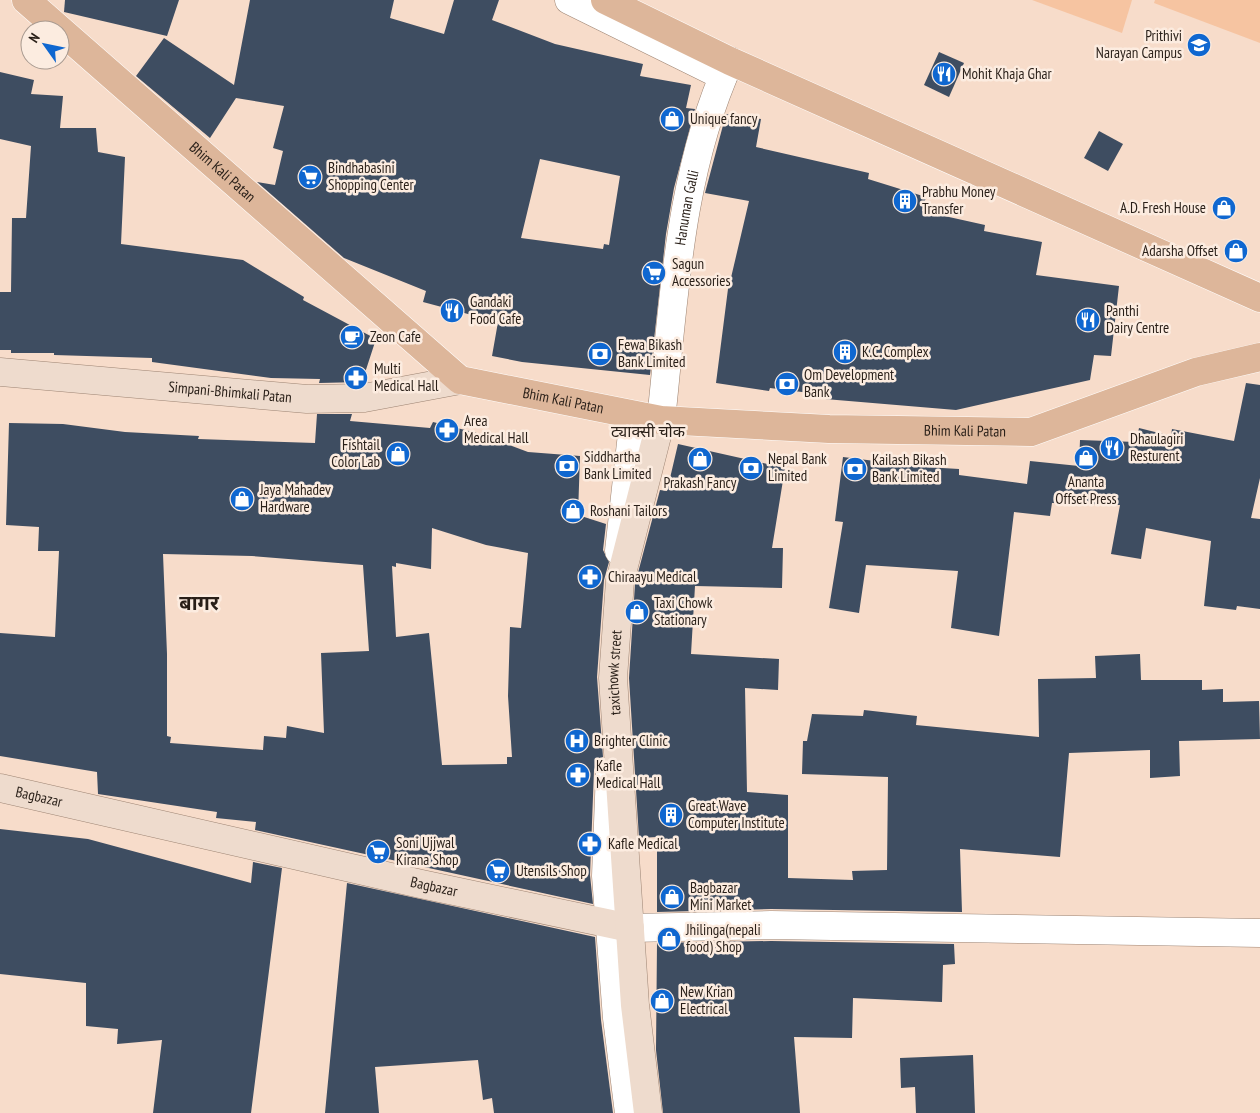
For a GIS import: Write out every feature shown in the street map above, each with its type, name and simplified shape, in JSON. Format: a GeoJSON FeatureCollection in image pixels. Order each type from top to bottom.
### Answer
{"type":"FeatureCollection","features":[{"type":"Feature","properties":{"kind":"main road","name":"Bhim Kali Patan"},"geometry":{"type":"LineString","coordinates":[[26,0],[460,380],[661,420],[829,428],[1031,432],[1196,372],[1260,357]]}},
{"type":"Feature","properties":{"kind":"main road"},"geometry":{"type":"LineString","coordinates":[[605,0],[727,69],[1260,298]]}},
{"type":"Feature","properties":{"kind":"main road","name":"Simpani-Bhimkali Patan"},"geometry":{"type":"LineString","coordinates":[[0,372],[307,398],[364,398],[460,380]]}},
{"type":"Feature","properties":{"kind":"main road","name":"taxichowk street"},"geometry":{"type":"LineString","coordinates":[[620,926],[613,678],[620,581],[661,420]]}},
{"type":"Feature","properties":{"kind":"main road","name":"Bagbazar"},"geometry":{"type":"LineString","coordinates":[[0,788],[421,884],[620,926]]}},
{"type":"Feature","properties":{"kind":"main road"},"geometry":{"type":"LineString","coordinates":[[620,926],[635,1005],[648,1113]]}},
{"type":"Feature","properties":{"kind":"street"},"geometry":{"type":"LineString","coordinates":[[568,0],[727,69]]}},
{"type":"Feature","properties":{"kind":"street","name":"Hanuman Galli"},"geometry":{"type":"LineString","coordinates":[[661,420],[681,243],[702,137],[716,90],[727,69]]}},
{"type":"Feature","properties":{"kind":"street"},"geometry":{"type":"LineString","coordinates":[[629,1113],[617,1018],[620,926],[606,876],[611,738],[610,677],[618,564],[634,416]]}},
{"type":"Feature","properties":{"kind":"street"},"geometry":{"type":"LineString","coordinates":[[620,926],[770,925],[1260,933]]}},
{"type":"Feature","properties":{"kind":"shaded area"},"geometry":{"type":"Polygon","coordinates":[[[1032,0],[1132,0],[1122,33],[1032,0]]]}},
{"type":"Feature","properties":{"kind":"shaded area"},"geometry":{"type":"Polygon","coordinates":[[[1155,0],[1260,0],[1260,43],[1154,3],[1155,0]]]}},
{"type":"Feature","properties":{"kind":"building"},"geometry":{"type":"Polygon","coordinates":[[[65,0],[179,0],[167,36],[64,12],[65,0]]]}},
{"type":"Feature","properties":{"kind":"building"},"geometry":{"type":"Polygon","coordinates":[[[250,0],[394,0],[390,18],[444,34],[454,0],[499,0],[492,20],[555,44],[643,64],[640,76],[691,85],[686,108],[695,109],[674,188],[666,234],[650,375],[522,362],[492,356],[498,322],[423,302],[426,291],[344,258],[257,182],[275,185],[283,151],[273,148],[284,106],[236,98],[210,138],[136,76],[164,38],[234,85],[250,0]],[[540,159],[521,238],[603,249],[604,244],[609,245],[620,176],[540,159]]]}},
{"type":"Feature","properties":{"kind":"building","name":"Mohit Khaja Ghar"},"geometry":{"type":"Polygon","coordinates":[[[939,52],[964,63],[949,97],[924,85],[939,52]]]}},
{"type":"Feature","properties":{"kind":"building"},"geometry":{"type":"Polygon","coordinates":[[[0,72],[34,80],[31,94],[63,96],[60,128],[96,128],[98,152],[125,157],[121,244],[243,260],[304,297],[303,300],[376,339],[362,382],[319,383],[320,379],[271,378],[152,362],[152,358],[54,355],[54,353],[11,353],[11,350],[0,350],[0,292],[11,292],[12,218],[26,218],[31,146],[0,139],[0,72]]]}},
{"type":"Feature","properties":{"kind":"building"},"geometry":{"type":"Polygon","coordinates":[[[726,114],[761,119],[756,147],[869,173],[868,179],[926,197],[922,211],[985,225],[984,231],[1042,242],[1036,275],[1119,286],[1111,356],[1094,355],[1090,380],[956,410],[825,399],[826,395],[770,388],[769,391],[716,383],[729,281],[749,201],[705,193],[726,114]]]}},
{"type":"Feature","properties":{"kind":"building"},"geometry":{"type":"Polygon","coordinates":[[[1099,131],[1123,144],[1108,171],[1084,158],[1099,131]]]}},
{"type":"Feature","properties":{"kind":"building"},"geometry":{"type":"Polygon","coordinates":[[[1246,383],[1260,385],[1260,478],[1251,518],[1260,519],[1260,609],[1237,606],[1236,610],[1204,606],[1211,541],[1146,528],[1141,559],[1111,554],[1120,505],[1052,503],[1050,516],[1014,512],[999,636],[951,628],[958,571],[866,565],[859,613],[829,608],[843,522],[835,521],[843,457],[875,461],[875,464],[959,469],[959,475],[1027,484],[1030,461],[1079,466],[1080,440],[1136,442],[1139,428],[1171,436],[1172,429],[1234,441],[1246,383]]]}},
{"type":"Feature","properties":{"kind":"building"},"geometry":{"type":"Polygon","coordinates":[[[317,414],[352,414],[350,421],[430,428],[433,422],[477,433],[528,452],[580,456],[578,515],[606,524],[603,550],[609,562],[604,580],[597,677],[603,757],[597,762],[594,770],[590,875],[593,904],[255,830],[256,822],[216,818],[217,812],[98,794],[97,772],[0,756],[0,633],[55,637],[59,551],[38,551],[39,527],[6,525],[9,423],[63,424],[125,432],[199,436],[198,439],[315,443],[317,414]],[[432,528],[431,569],[396,563],[396,567],[392,566],[396,637],[429,633],[442,765],[507,764],[507,757],[512,757],[508,696],[510,627],[521,628],[528,553],[486,545],[432,528]],[[163,554],[167,654],[167,736],[171,737],[170,743],[263,750],[264,736],[286,738],[287,726],[324,733],[321,653],[369,651],[363,565],[252,556],[163,554]]]}},
{"type":"Feature","properties":{"kind":"building"},"geometry":{"type":"Polygon","coordinates":[[[678,444],[785,468],[772,548],[783,548],[782,588],[695,586],[691,654],[779,659],[778,690],[745,688],[747,792],[788,795],[788,878],[853,880],[852,871],[887,870],[888,777],[802,774],[803,741],[807,741],[812,714],[863,716],[864,710],[917,716],[916,725],[1039,737],[1038,679],[1096,678],[1095,656],[1140,654],[1141,680],[1202,680],[1202,690],[1223,689],[1223,702],[1259,701],[1260,739],[1179,741],[1180,776],[1150,778],[1150,750],[1069,753],[1060,857],[960,849],[962,912],[771,909],[657,912],[657,837],[639,838],[629,678],[635,584],[660,490],[667,491],[678,444]]]}},
{"type":"Feature","properties":{"kind":"building"},"geometry":{"type":"Polygon","coordinates":[[[0,829],[88,839],[251,883],[253,862],[282,868],[251,1113],[153,1113],[162,1040],[117,1044],[118,1029],[86,1026],[86,983],[0,974],[0,829]]]}},
{"type":"Feature","properties":{"kind":"building"},"geometry":{"type":"Polygon","coordinates":[[[347,883],[595,937],[601,1020],[613,1113],[494,1113],[492,1098],[483,1100],[478,1060],[375,1067],[379,1113],[325,1113],[347,883]]]}},
{"type":"Feature","properties":{"kind":"building"},"geometry":{"type":"Polygon","coordinates":[[[771,941],[954,944],[955,964],[943,965],[942,1002],[853,998],[852,1038],[794,1037],[800,1113],[663,1113],[656,1050],[657,943],[771,941]]]}},
{"type":"Feature","properties":{"kind":"building"},"geometry":{"type":"Polygon","coordinates":[[[973,1055],[975,1113],[916,1113],[915,1087],[901,1088],[900,1058],[973,1055]]]}},
{"type":"Feature","properties":{"kind":"place","name":"Prithivi Narayan Campus"},"geometry":{"type":"Point","coordinates":[1199,45]}},
{"type":"Feature","properties":{"kind":"place","name":"Mohit Khaja Ghar"},"geometry":{"type":"Point","coordinates":[944,74]}},
{"type":"Feature","properties":{"kind":"place","name":"Unique fancy"},"geometry":{"type":"Point","coordinates":[672,119]}},
{"type":"Feature","properties":{"kind":"place","name":"Bindhabasini Shopping Center"},"geometry":{"type":"Point","coordinates":[310,177]}},
{"type":"Feature","properties":{"kind":"place","name":"Prabhu Money Transfer"},"geometry":{"type":"Point","coordinates":[905,201]}},
{"type":"Feature","properties":{"kind":"place","name":"A.D. Fresh House"},"geometry":{"type":"Point","coordinates":[1224,208]}},
{"type":"Feature","properties":{"kind":"place","name":"Adarsha Offset"},"geometry":{"type":"Point","coordinates":[1236,251]}},
{"type":"Feature","properties":{"kind":"place","name":"Sagun Accessories"},"geometry":{"type":"Point","coordinates":[654,273]}},
{"type":"Feature","properties":{"kind":"place","name":"Gandaki Food Cafe"},"geometry":{"type":"Point","coordinates":[452,311]}},
{"type":"Feature","properties":{"kind":"place","name":"Panthi Dairy Centre"},"geometry":{"type":"Point","coordinates":[1088,320]}},
{"type":"Feature","properties":{"kind":"place","name":"Zeon Cafe"},"geometry":{"type":"Point","coordinates":[352,337]}},
{"type":"Feature","properties":{"kind":"place","name":"K.C. Complex"},"geometry":{"type":"Point","coordinates":[845,352]}},
{"type":"Feature","properties":{"kind":"place","name":"Fewa Bikash Bank Limited"},"geometry":{"type":"Point","coordinates":[600,354]}},
{"type":"Feature","properties":{"kind":"place","name":"Multi Medical Hall"},"geometry":{"type":"Point","coordinates":[356,378]}},
{"type":"Feature","properties":{"kind":"place","name":"Om Development Bank"},"geometry":{"type":"Point","coordinates":[787,384]}},
{"type":"Feature","properties":{"kind":"place","name":"Area Medical Hall"},"geometry":{"type":"Point","coordinates":[447,430]}},
{"type":"Feature","properties":{"kind":"place","name":"Dhaulagiri Resturent"},"geometry":{"type":"Point","coordinates":[1112,448]}},
{"type":"Feature","properties":{"kind":"place","name":"Fishtail Color Lab"},"geometry":{"type":"Point","coordinates":[398,454]}},
{"type":"Feature","properties":{"kind":"place","name":"Ananta Offset Press"},"geometry":{"type":"Point","coordinates":[1086,458]}},
{"type":"Feature","properties":{"kind":"place","name":"Prakash Fancy"},"geometry":{"type":"Point","coordinates":[700,459]}},
{"type":"Feature","properties":{"kind":"place","name":"Siddhartha Bank Limited"},"geometry":{"type":"Point","coordinates":[567,466]}},
{"type":"Feature","properties":{"kind":"place","name":"Nepal Bank Limited"},"geometry":{"type":"Point","coordinates":[751,468]}},
{"type":"Feature","properties":{"kind":"place","name":"Kailash Bikash Bank Limited"},"geometry":{"type":"Point","coordinates":[855,469]}},
{"type":"Feature","properties":{"kind":"place","name":"Jaya Mahadev Hardware"},"geometry":{"type":"Point","coordinates":[242,499]}},
{"type":"Feature","properties":{"kind":"place","name":"Roshani Tailors"},"geometry":{"type":"Point","coordinates":[573,511]}},
{"type":"Feature","properties":{"kind":"place","name":"Chiraayu Medical"},"geometry":{"type":"Point","coordinates":[590,577]}},
{"type":"Feature","properties":{"kind":"place","name":"Taxi Chowk Stationary"},"geometry":{"type":"Point","coordinates":[637,612]}},
{"type":"Feature","properties":{"kind":"place","name":"Brighter Clinic"},"geometry":{"type":"Point","coordinates":[577,741]}},
{"type":"Feature","properties":{"kind":"place","name":"Kafle Medical Hall"},"geometry":{"type":"Point","coordinates":[578,775]}},
{"type":"Feature","properties":{"kind":"place","name":"Great Wave Computer Institute"},"geometry":{"type":"Point","coordinates":[671,815]}},
{"type":"Feature","properties":{"kind":"place","name":"Kafle Medical"},"geometry":{"type":"Point","coordinates":[590,844]}},
{"type":"Feature","properties":{"kind":"place","name":"Soni Ujjwal Kirana Shop"},"geometry":{"type":"Point","coordinates":[378,852]}},
{"type":"Feature","properties":{"kind":"place","name":"Utensils Shop"},"geometry":{"type":"Point","coordinates":[498,871]}},
{"type":"Feature","properties":{"kind":"place","name":"Bagbazar Mini Market"},"geometry":{"type":"Point","coordinates":[672,897]}},
{"type":"Feature","properties":{"kind":"place","name":"Jhilinga(nepali food) Shop"},"geometry":{"type":"Point","coordinates":[669,939]}},
{"type":"Feature","properties":{"kind":"place","name":"New Krian Electrical"},"geometry":{"type":"Point","coordinates":[662,1001]}},
{"type":"Feature","properties":{"kind":"district","name":"ट्याक्सी चोक"},"geometry":{"type":"Point","coordinates":[648,431]}},
{"type":"Feature","properties":{"kind":"district","name":"बागर"},"geometry":{"type":"Point","coordinates":[199,603]}}]}
